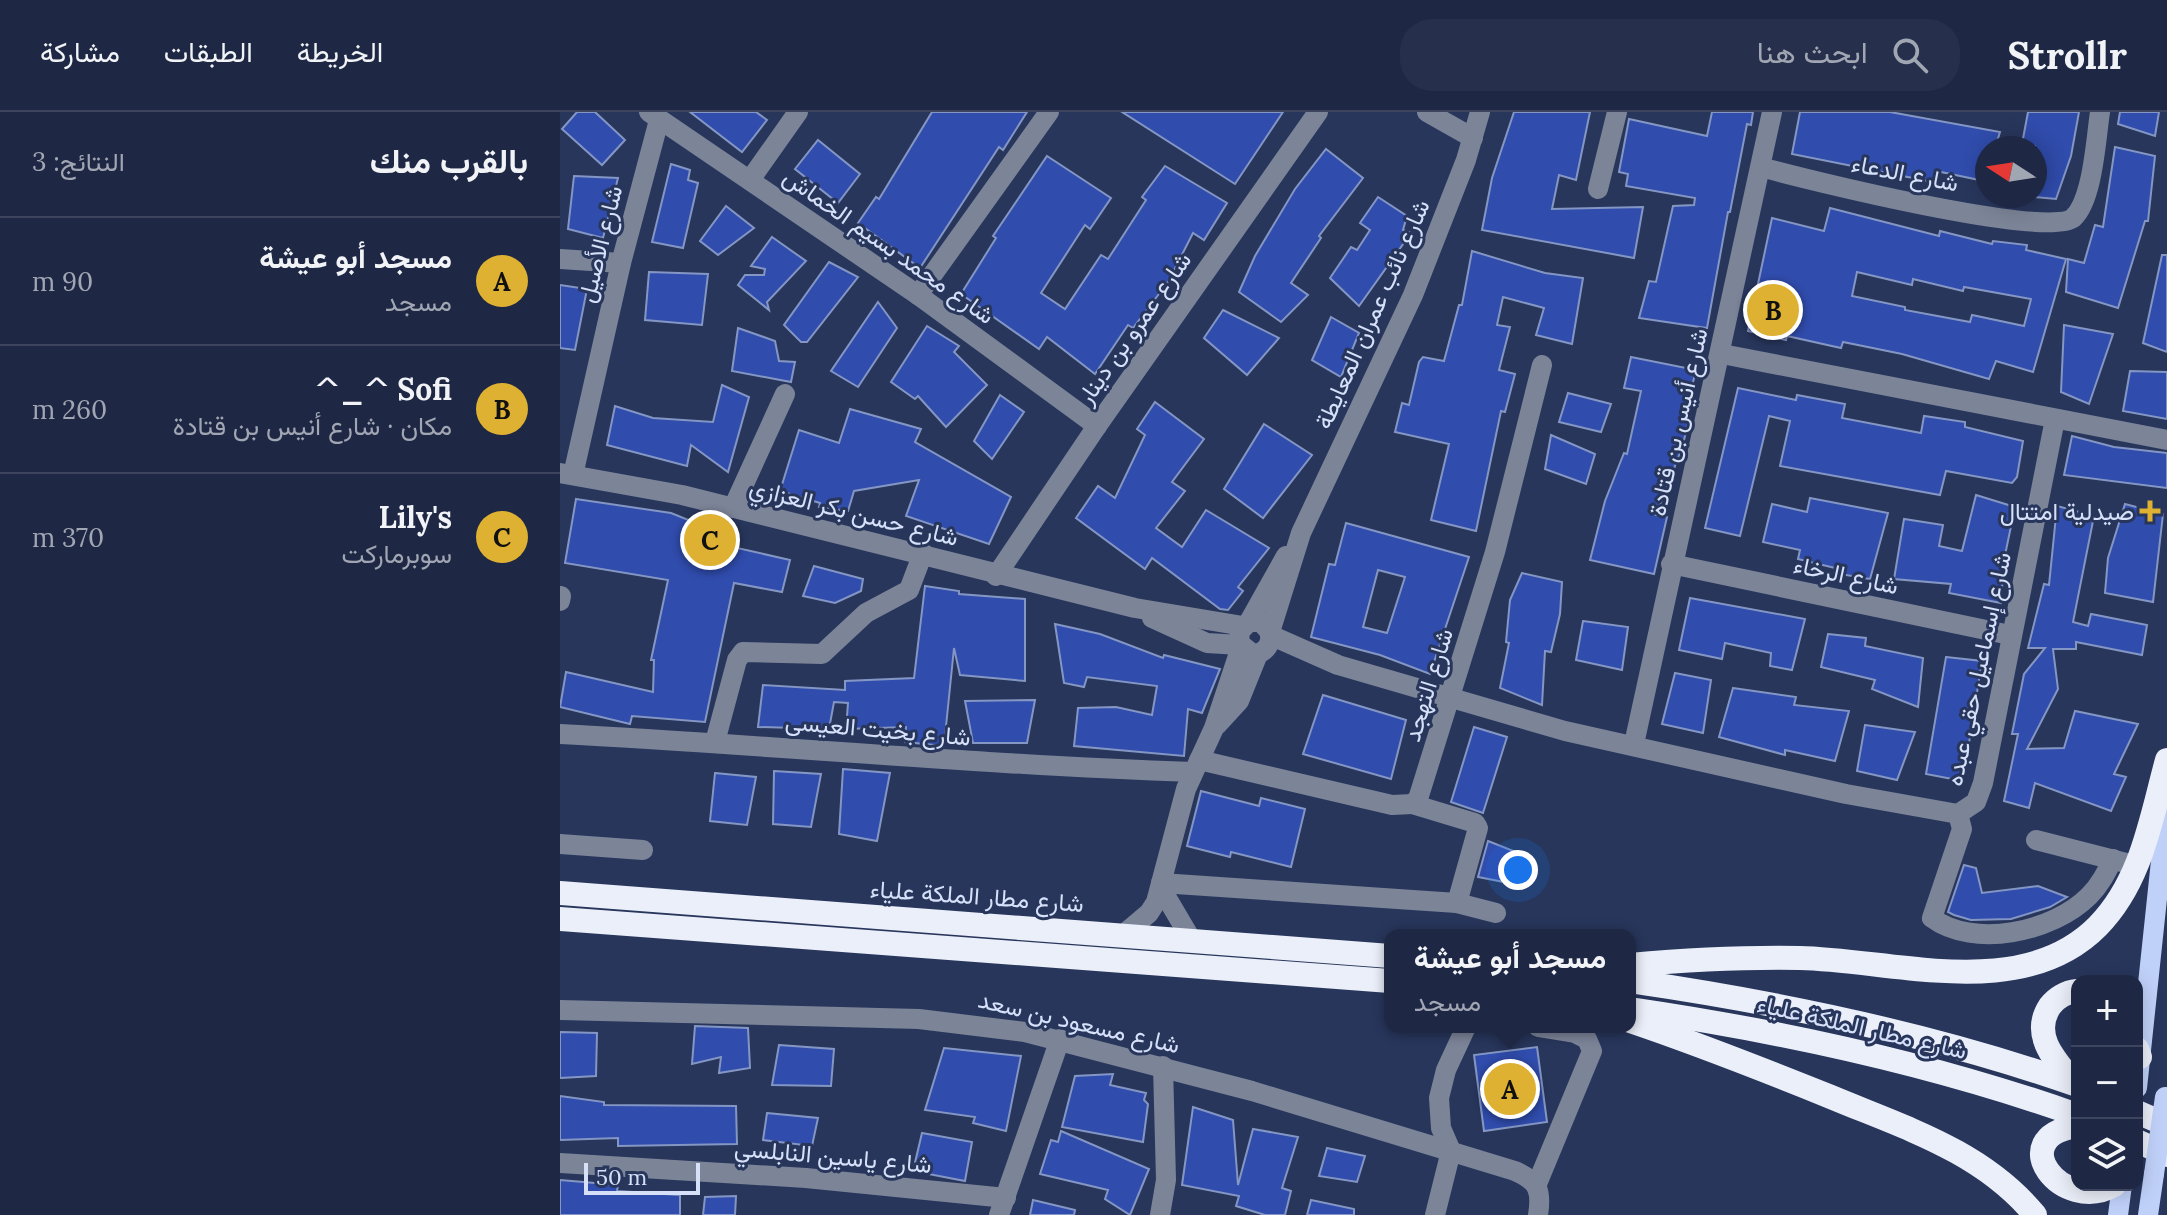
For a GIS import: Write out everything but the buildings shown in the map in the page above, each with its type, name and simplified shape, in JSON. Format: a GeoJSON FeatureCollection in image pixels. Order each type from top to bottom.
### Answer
{"type":"FeatureCollection","features":[{"type":"Feature","properties":{"kind":"highway"},"geometry":{"type":"LineString","coordinates":[[1636,965],[1798,958],[1967,972],[2017,968],[2041,961],[2084,938],[2124,893],[2138,866],[2167,760]]}},
{"type":"Feature","properties":{"kind":"highway","name":"شارع مطار الملكة علياء"},"geometry":{"type":"LineString","coordinates":[[560,893],[1384,955]]}},
{"type":"Feature","properties":{"kind":"highway"},"geometry":{"type":"LineString","coordinates":[[560,919],[1384,981]]}},
{"type":"Feature","properties":{"kind":"highway","name":"شارع مطار الملكة علياء"},"geometry":{"type":"LineString","coordinates":[[1636,982],[1827,1015],[1950,1045],[2071,1083]]}},
{"type":"Feature","properties":{"kind":"highway"},"geometry":{"type":"LineString","coordinates":[[2071,993],[2055,1000],[2045,1014],[2042,1029],[2051,1056],[2071,1079]]}},
{"type":"Feature","properties":{"kind":"highway","name":"شارع مطار الملكة علياء"},"geometry":{"type":"LineString","coordinates":[[1636,1010],[1713,1021],[1848,1049],[2024,1096],[2071,1113]]}},
{"type":"Feature","properties":{"kind":"highway"},"geometry":{"type":"LineString","coordinates":[[1636,1023],[1713,1049],[1949,1146],[1990,1170],[2035,1215]]}},
{"type":"Feature","properties":{"kind":"highway"},"geometry":{"type":"LineString","coordinates":[[2143,1115],[2167,1125]]}},
{"type":"Feature","properties":{"kind":"highway"},"geometry":{"type":"LineString","coordinates":[[2071,1128],[2055,1132],[2046,1141],[2042,1154],[2047,1177],[2061,1193],[2078,1200],[2100,1196],[2106,1191]]}},
{"type":"Feature","properties":{"kind":"highway"},"geometry":{"type":"LineString","coordinates":[[2143,1147],[2161,1165]]}},
{"type":"Feature","properties":{"kind":"main road"},"geometry":{"type":"LineString","coordinates":[[2140,1047],[2167,804]]}},
{"type":"Feature","properties":{"kind":"main road"},"geometry":{"type":"LineString","coordinates":[[2148,1215],[2161,1165],[2166,1092]]}},
{"type":"Feature","properties":{"kind":"main road"},"geometry":{"type":"LineString","coordinates":[[2118,1215],[2121,1191]]}},
{"type":"Feature","properties":{"kind":"street"},"geometry":{"type":"LineString","coordinates":[[750,180],[798,112]]}},
{"type":"Feature","properties":{"kind":"street"},"geometry":{"type":"LineString","coordinates":[[918,295],[1049,112]]}},
{"type":"Feature","properties":{"kind":"street","name":"شارع عمرو بن دينار"},"geometry":{"type":"LineString","coordinates":[[996,576],[1097,426],[1318,112]]}},
{"type":"Feature","properties":{"kind":"street"},"geometry":{"type":"LineString","coordinates":[[1427,112],[1473,138]]}},
{"type":"Feature","properties":{"kind":"street","name":"شارع نائب عمران المعايطة"},"geometry":{"type":"LineString","coordinates":[[1123,935],[1149,913],[1161,886],[1196,766],[1413,295],[1480,112]]}},
{"type":"Feature","properties":{"kind":"street"},"geometry":{"type":"LineString","coordinates":[[1598,189],[1617,112]]}},
{"type":"Feature","properties":{"kind":"street","name":"شارع أنيس بن قتادة"},"geometry":{"type":"LineString","coordinates":[[1634,744],[1671,564],[1722,354],[1772,112]]}},
{"type":"Feature","properties":{"kind":"street","name":"شارع الدعاء"},"geometry":{"type":"LineString","coordinates":[[1761,167],[1807,180],[1967,212],[2026,222],[2063,224],[2075,216],[2083,202],[2100,112]]}},
{"type":"Feature","properties":{"kind":"street","name":"شارع محمد بسيم الخماش"},"geometry":{"type":"LineString","coordinates":[[654,116],[918,295],[1097,426]]}},
{"type":"Feature","properties":{"kind":"street","name":"شارع الأصيل"},"geometry":{"type":"LineString","coordinates":[[566,474],[621,263],[654,116]]}},
{"type":"Feature","properties":{"kind":"street"},"geometry":{"type":"LineString","coordinates":[[560,259],[621,263]]}},
{"type":"Feature","properties":{"kind":"street"},"geometry":{"type":"LineString","coordinates":[[1722,354],[2167,440]]}},
{"type":"Feature","properties":{"kind":"street","name":"شارع التهجد"},"geometry":{"type":"LineString","coordinates":[[1412,804],[1421,792],[1495,552],[1542,365]]}},
{"type":"Feature","properties":{"kind":"street"},"geometry":{"type":"LineString","coordinates":[[733,508],[785,394]]}},
{"type":"Feature","properties":{"kind":"street","name":"شارع إسماعيل حقي عبده"},"geometry":{"type":"LineString","coordinates":[[1254,639],[1451,700],[1565,731],[1634,744],[1846,794],[1958,814],[1976,802],[1983,783],[2055,419]]}},
{"type":"Feature","properties":{"kind":"street","name":"شارع حسن بكر العزازي"},"geometry":{"type":"LineString","coordinates":[[566,474],[654,489],[923,553],[996,576],[1135,608],[1207,643],[1254,639]]}},
{"type":"Feature","properties":{"kind":"street"},"geometry":{"type":"LineString","coordinates":[[715,742],[737,660],[743,652],[822,654],[866,613],[909,590],[923,553]]}},
{"type":"Feature","properties":{"kind":"street","name":"شارع الرخاء"},"geometry":{"type":"LineString","coordinates":[[1671,564],[2010,635]]}},
{"type":"Feature","properties":{"kind":"street","name":"شارع بخيت العيسى"},"geometry":{"type":"LineString","coordinates":[[560,734],[715,742],[959,762],[1196,766]]}},
{"type":"Feature","properties":{"kind":"street"},"geometry":{"type":"LineString","coordinates":[[1196,766],[1392,805],[1412,804],[1475,823],[1478,828],[1457,903]]}},
{"type":"Feature","properties":{"kind":"street"},"geometry":{"type":"LineString","coordinates":[[1958,814],[1962,829],[1932,918],[1971,936],[2032,928],[2058,915],[2086,899],[2102,882],[2113,859]]}},
{"type":"Feature","properties":{"kind":"street"},"geometry":{"type":"LineString","coordinates":[[2036,840],[2138,866]]}},
{"type":"Feature","properties":{"kind":"street"},"geometry":{"type":"LineString","coordinates":[[560,844],[643,850]]}},
{"type":"Feature","properties":{"kind":"street"},"geometry":{"type":"LineString","coordinates":[[1161,886],[1457,903],[1496,913]]}},
{"type":"Feature","properties":{"kind":"street"},"geometry":{"type":"LineString","coordinates":[[1161,886],[1191,939]]}},
{"type":"Feature","properties":{"kind":"street","name":"شارع مسعود بن سعد"},"geometry":{"type":"LineString","coordinates":[[560,1010],[919,1019],[991,1026],[1060,1039],[1163,1066],[1515,1171],[1537,1184]]}},
{"type":"Feature","properties":{"kind":"street"},"geometry":{"type":"LineString","coordinates":[[1435,1215],[1451,1151],[1441,1128],[1439,1098],[1446,1070],[1463,1033]]}},
{"type":"Feature","properties":{"kind":"street"},"geometry":{"type":"LineString","coordinates":[[1538,1215],[1541,1192],[1537,1184],[1592,1051],[1587,1039],[1575,1033]]}},
{"type":"Feature","properties":{"kind":"street"},"geometry":{"type":"LineString","coordinates":[[1003,1206],[1060,1039]]}},
{"type":"Feature","properties":{"kind":"street"},"geometry":{"type":"LineString","coordinates":[[1160,1215],[1166,1180],[1163,1066]]}},
{"type":"Feature","properties":{"kind":"street","name":"شارع ياسين النابلسي"},"geometry":{"type":"LineString","coordinates":[[560,1163],[806,1178],[1003,1206]]}},
{"type":"Feature","properties":{"kind":"place","name":"Sofi ^_^"},"geometry":{"type":"Point","coordinates":[1773,310]}},
{"type":"Feature","properties":{"kind":"place","name":"صيدلية امتتال"},"geometry":{"type":"Point","coordinates":[2150,511]}},
{"type":"Feature","properties":{"kind":"place","name":"Lily's"},"geometry":{"type":"Point","coordinates":[710,540]}},
{"type":"Feature","properties":{"kind":"place","name":"مسجد أبو عيشة"},"geometry":{"type":"Point","coordinates":[1510,1089]}}]}
